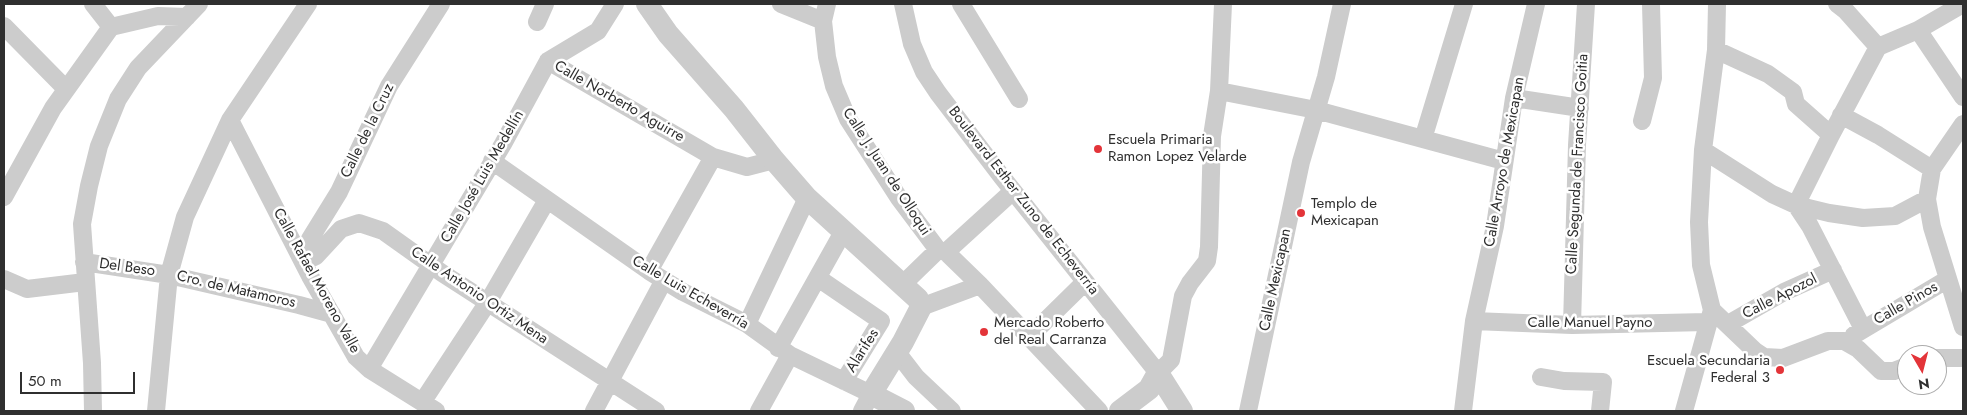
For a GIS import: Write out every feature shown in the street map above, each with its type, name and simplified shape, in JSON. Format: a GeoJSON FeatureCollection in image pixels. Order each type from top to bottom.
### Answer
{"type":"FeatureCollection","features":[{"type":"Feature","properties":{"kind":"street"},"geometry":{"type":"LineString","coordinates":[[93,4],[111,27]]}},
{"type":"Feature","properties":{"kind":"street"},"geometry":{"type":"LineString","coordinates":[[93,408],[92,363],[82,224],[99,146],[118,99],[138,68],[199,4]]}},
{"type":"Feature","properties":{"kind":"street"},"geometry":{"type":"LineString","coordinates":[[156,411],[169,275],[185,217],[230,120],[308,4]]}},
{"type":"Feature","properties":{"kind":"street","name":"Calle de la Cruz"},"geometry":{"type":"LineString","coordinates":[[303,262],[310,239],[339,192],[389,86],[441,4]]}},
{"type":"Feature","properties":{"kind":"street"},"geometry":{"type":"LineString","coordinates":[[537,22],[545,4]]}},
{"type":"Feature","properties":{"kind":"street","name":"Calle Norberto Aguirre"},"geometry":{"type":"LineString","coordinates":[[615,4],[598,31],[548,61],[713,157],[747,166],[774,160]]}},
{"type":"Feature","properties":{"kind":"street"},"geometry":{"type":"LineString","coordinates":[[647,4],[668,34],[734,109],[807,198],[918,298],[921,307]]}},
{"type":"Feature","properties":{"kind":"street","name":"Calle J. Juan de Olloqui"},"geometry":{"type":"LineString","coordinates":[[781,4],[825,12],[824,41],[832,79],[848,120],[899,198],[942,251],[980,285],[1099,411]]}},
{"type":"Feature","properties":{"kind":"street","name":"Boulevard Esther Zuno de Echeverría"},"geometry":{"type":"LineString","coordinates":[[903,4],[912,44],[924,72],[1013,191],[1158,373],[1182,411]]}},
{"type":"Feature","properties":{"kind":"street"},"geometry":{"type":"LineString","coordinates":[[961,4],[1019,99]]}},
{"type":"Feature","properties":{"kind":"street"},"geometry":{"type":"LineString","coordinates":[[1120,411],[1149,389],[1158,373],[1171,360],[1183,296],[1190,283],[1207,261],[1212,136],[1219,91],[1223,4]]}},
{"type":"Feature","properties":{"kind":"street","name":"Calle Mexicapan"},"geometry":{"type":"LineString","coordinates":[[1248,411],[1301,162],[1326,77],[1342,4]]}},
{"type":"Feature","properties":{"kind":"street"},"geometry":{"type":"LineString","coordinates":[[1423,139],[1464,4]]}},
{"type":"Feature","properties":{"kind":"street","name":"Calle Arroyo de Mexicapan"},"geometry":{"type":"LineString","coordinates":[[1463,411],[1474,321],[1495,226],[1514,98],[1536,4]]}},
{"type":"Feature","properties":{"kind":"street","name":"Calle Segunda de Francisco Goitia"},"geometry":{"type":"LineString","coordinates":[[1572,325],[1577,145],[1586,4]]}},
{"type":"Feature","properties":{"kind":"street"},"geometry":{"type":"LineString","coordinates":[[1642,121],[1653,78],[1651,4]]}},
{"type":"Feature","properties":{"kind":"street"},"geometry":{"type":"LineString","coordinates":[[1684,411],[1710,316],[1701,264],[1699,222],[1703,150],[1716,50],[1717,4]]}},
{"type":"Feature","properties":{"kind":"street"},"geometry":{"type":"LineString","coordinates":[[1837,4],[1846,11],[1878,47]]}},
{"type":"Feature","properties":{"kind":"street"},"geometry":{"type":"LineString","coordinates":[[1796,205],[1841,115],[1878,47],[1918,30],[1954,6]]}},
{"type":"Feature","properties":{"kind":"street"},"geometry":{"type":"LineString","coordinates":[[4,197],[8,176],[66,89],[111,27],[158,16],[187,17]]}},
{"type":"Feature","properties":{"kind":"street"},"geometry":{"type":"LineString","coordinates":[[4,26],[66,89]]}},
{"type":"Feature","properties":{"kind":"street"},"geometry":{"type":"LineString","coordinates":[[1918,30],[1963,97]]}},
{"type":"Feature","properties":{"kind":"street"},"geometry":{"type":"LineString","coordinates":[[1716,50],[1768,74],[1793,92],[1796,104],[1831,135]]}},
{"type":"Feature","properties":{"kind":"street","name":"Calle José Luis Medellín"},"geometry":{"type":"LineString","coordinates":[[369,369],[503,144],[548,61]]}},
{"type":"Feature","properties":{"kind":"street"},"geometry":{"type":"LineString","coordinates":[[1219,91],[1316,110],[1504,161]]}},
{"type":"Feature","properties":{"kind":"street"},"geometry":{"type":"LineString","coordinates":[[1514,98],[1580,108]]}},
{"type":"Feature","properties":{"kind":"street"},"geometry":{"type":"LineString","coordinates":[[1841,115],[1878,135],[1932,169]]}},
{"type":"Feature","properties":{"kind":"street","name":"Calle Rafael Moreno Valle"},"geometry":{"type":"LineString","coordinates":[[230,120],[303,262],[356,357],[369,369],[429,406]]}},
{"type":"Feature","properties":{"kind":"street"},"geometry":{"type":"LineString","coordinates":[[1963,124],[1932,169],[1927,199],[1932,227],[1963,327]]}},
{"type":"Feature","properties":{"kind":"street"},"geometry":{"type":"LineString","coordinates":[[1703,150],[1772,194],[1796,205],[1829,213],[1863,218],[1896,216],[1927,199]]}},
{"type":"Feature","properties":{"kind":"street"},"geometry":{"type":"LineString","coordinates":[[594,411],[610,382],[657,275],[713,157]]}},
{"type":"Feature","properties":{"kind":"street","name":"Calle Luis Echeverría"},"geometry":{"type":"LineString","coordinates":[[492,161],[546,200],[683,292],[747,324],[784,351],[844,381],[867,403]]}},
{"type":"Feature","properties":{"kind":"street"},"geometry":{"type":"LineString","coordinates":[[903,284],[1013,191]]}},
{"type":"Feature","properties":{"kind":"street"},"geometry":{"type":"LineString","coordinates":[[747,324],[807,198]]}},
{"type":"Feature","properties":{"kind":"street"},"geometry":{"type":"LineString","coordinates":[[429,406],[546,200]]}},
{"type":"Feature","properties":{"kind":"street"},"geometry":{"type":"LineString","coordinates":[[1796,205],[1810,226],[1863,328]]}},
{"type":"Feature","properties":{"kind":"street","name":"Calle Antonio Ortiz Mena"},"geometry":{"type":"LineString","coordinates":[[303,262],[316,256],[341,230],[359,223],[382,231],[442,273],[656,411]]}},
{"type":"Feature","properties":{"kind":"street"},"geometry":{"type":"LineString","coordinates":[[759,411],[818,278],[843,232]]}},
{"type":"Feature","properties":{"kind":"street","name":"Del Beso"},"geometry":{"type":"LineString","coordinates":[[84,262],[169,275]]}},
{"type":"Feature","properties":{"kind":"street","name":"Calle Apozol"},"geometry":{"type":"LineString","coordinates":[[1728,324],[1784,292],[1833,270]]}},
{"type":"Feature","properties":{"kind":"street","name":"Cro. de Matamoros"},"geometry":{"type":"LineString","coordinates":[[169,275],[332,314]]}},
{"type":"Feature","properties":{"kind":"street","name":"Alarifes"},"geometry":{"type":"LineString","coordinates":[[818,278],[881,321],[844,381]]}},
{"type":"Feature","properties":{"kind":"street"},"geometry":{"type":"LineString","coordinates":[[4,279],[27,289],[85,282]]}},
{"type":"Feature","properties":{"kind":"street","name":"Calle Pinos"},"geometry":{"type":"LineString","coordinates":[[1844,342],[1863,328],[1948,279]]}},
{"type":"Feature","properties":{"kind":"street"},"geometry":{"type":"LineString","coordinates":[[1028,338],[1085,282]]}},
{"type":"Feature","properties":{"kind":"street"},"geometry":{"type":"LineString","coordinates":[[904,411],[867,403],[921,307],[980,285]]}},
{"type":"Feature","properties":{"kind":"street"},"geometry":{"type":"LineString","coordinates":[[1710,316],[1728,324],[1755,351],[1768,358],[1783,358],[1828,341],[1844,342],[1858,349],[1882,370],[1897,370]]}},
{"type":"Feature","properties":{"kind":"street","name":"Calle Manuel Payno"},"geometry":{"type":"LineString","coordinates":[[1474,321],[1572,325],[1710,316]]}},
{"type":"Feature","properties":{"kind":"street"},"geometry":{"type":"LineString","coordinates":[[896,352],[916,377],[952,411]]}},
{"type":"Feature","properties":{"kind":"street"},"geometry":{"type":"LineString","coordinates":[[1947,357],[1962,355]]}},
{"type":"Feature","properties":{"kind":"street"},"geometry":{"type":"LineString","coordinates":[[1541,377],[1564,381],[1603,382],[1600,411]]}},
{"type":"Feature","properties":{"kind":"place","name":"Escuela Primaria Ramon Lopez Velarde"},"geometry":{"type":"Point","coordinates":[1098,149]}},
{"type":"Feature","properties":{"kind":"place","name":"Templo de Mexicapan"},"geometry":{"type":"Point","coordinates":[1301,213]}},
{"type":"Feature","properties":{"kind":"place","name":"Mercado Roberto del Real Carranza"},"geometry":{"type":"Point","coordinates":[984,332]}},
{"type":"Feature","properties":{"kind":"place","name":"Escuela Secundaria Federal 3"},"geometry":{"type":"Point","coordinates":[1780,370]}}]}
